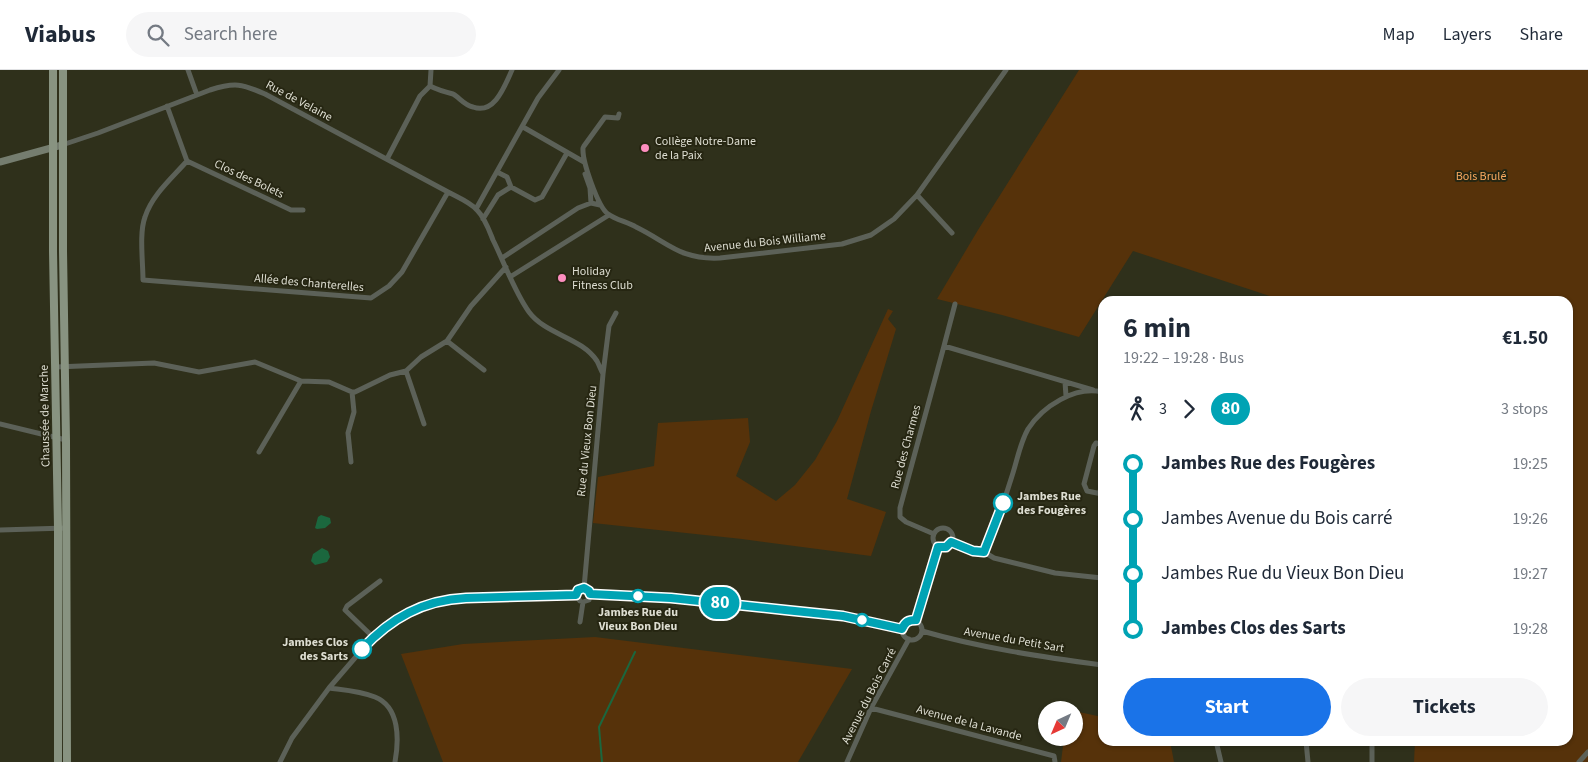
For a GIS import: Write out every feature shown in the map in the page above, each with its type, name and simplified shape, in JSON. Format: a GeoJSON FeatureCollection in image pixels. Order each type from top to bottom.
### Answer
{"type":"FeatureCollection","features":[{"type":"Feature","properties":{"kind":"main road","name":"Chaussée de Marche"},"geometry":{"type":"LineString","coordinates":[[53,70],[52,148],[56,438],[62,528],[67,762]]}},
{"type":"Feature","properties":{"kind":"main road","name":"Chaussée de Marche"},"geometry":{"type":"LineString","coordinates":[[58,762],[62,528],[66,440],[62,145],[63,70]]}},
{"type":"Feature","properties":{"kind":"street"},"geometry":{"type":"LineString","coordinates":[[188,70],[197,95]]}},
{"type":"Feature","properties":{"kind":"street"},"geometry":{"type":"LineString","coordinates":[[387,159],[420,96],[430,86],[431,70]]}},
{"type":"Feature","properties":{"kind":"street"},"geometry":{"type":"LineString","coordinates":[[430,86],[441,92],[455,95],[462,102],[474,108],[480,108],[497,100],[512,70]]}},
{"type":"Feature","properties":{"kind":"street"},"geometry":{"type":"LineString","coordinates":[[476,209],[538,98],[559,70]]}},
{"type":"Feature","properties":{"kind":"street","name":"Avenue du Bois Williame"},"geometry":{"type":"LineString","coordinates":[[609,214],[638,227],[677,251],[688,256],[707,259],[842,244],[870,235],[894,219],[917,195],[1006,70]]}},
{"type":"Feature","properties":{"kind":"street","name":"Rue de Velaine"},"geometry":{"type":"LineString","coordinates":[[62,145],[221,86],[242,84],[265,94],[448,192],[476,209],[483,219]]}},
{"type":"Feature","properties":{"kind":"street"},"geometry":{"type":"LineString","coordinates":[[167,106],[187,161]]}},
{"type":"Feature","properties":{"kind":"street"},"geometry":{"type":"LineString","coordinates":[[510,277],[609,214],[600,205],[584,162],[583,147],[605,117],[618,118],[618,114]]}},
{"type":"Feature","properties":{"kind":"street"},"geometry":{"type":"LineString","coordinates":[[523,127],[584,162]]}},
{"type":"Feature","properties":{"kind":"street"},"geometry":{"type":"LineString","coordinates":[[0,162],[62,145]]}},
{"type":"Feature","properties":{"kind":"street"},"geometry":{"type":"LineString","coordinates":[[497,172],[507,178],[511,187],[531,198],[539,199],[542,197],[567,153]]}},
{"type":"Feature","properties":{"kind":"street"},"geometry":{"type":"LineString","coordinates":[[577,158],[583,167],[590,188],[591,203]]}},
{"type":"Feature","properties":{"kind":"street","name":"Clos des Bolets"},"geometry":{"type":"LineString","coordinates":[[187,161],[291,210],[302,210]]}},
{"type":"Feature","properties":{"kind":"street","name":"Allée des Chanterelles"},"geometry":{"type":"LineString","coordinates":[[187,161],[159,194],[144,218],[143,280],[371,298],[389,286],[402,272],[448,192]]}},
{"type":"Feature","properties":{"kind":"street"},"geometry":{"type":"LineString","coordinates":[[511,187],[498,195],[483,219],[502,258],[578,208],[591,203],[600,205]]}},
{"type":"Feature","properties":{"kind":"street"},"geometry":{"type":"LineString","coordinates":[[917,195],[952,233]]}},
{"type":"Feature","properties":{"kind":"street","name":"Rue du Vieux Bon Dieu"},"geometry":{"type":"LineString","coordinates":[[502,258],[529,312],[552,331],[568,338],[589,352],[597,361],[603,374],[591,492],[584,588]]}},
{"type":"Feature","properties":{"kind":"street"},"geometry":{"type":"LineString","coordinates":[[56,367],[154,363],[199,372],[256,362],[301,382],[329,382],[352,392],[390,375],[406,371],[421,357],[447,341],[471,306],[506,267]]}},
{"type":"Feature","properties":{"kind":"street","name":"Rue des Charmes"},"geometry":{"type":"LineString","coordinates":[[934,534],[906,522],[900,517],[900,508],[955,304]]}},
{"type":"Feature","properties":{"kind":"street"},"geometry":{"type":"LineString","coordinates":[[603,374],[608,326],[616,313]]}},
{"type":"Feature","properties":{"kind":"street"},"geometry":{"type":"LineString","coordinates":[[447,341],[484,370]]}},
{"type":"Feature","properties":{"kind":"street"},"geometry":{"type":"LineString","coordinates":[[944,346],[1098,391]]}},
{"type":"Feature","properties":{"kind":"street"},"geometry":{"type":"LineString","coordinates":[[406,371],[424,424]]}},
{"type":"Feature","properties":{"kind":"street"},"geometry":{"type":"LineString","coordinates":[[259,452],[301,382]]}},
{"type":"Feature","properties":{"kind":"street"},"geometry":{"type":"LineString","coordinates":[[1065,382],[1066,396]]}},
{"type":"Feature","properties":{"kind":"street"},"geometry":{"type":"LineString","coordinates":[[984,552],[998,519],[1028,430],[1046,410],[1066,396],[1093,390]]}},
{"type":"Feature","properties":{"kind":"street"},"geometry":{"type":"LineString","coordinates":[[351,462],[348,433],[354,412],[352,392]]}},
{"type":"Feature","properties":{"kind":"street"},"geometry":{"type":"LineString","coordinates":[[0,424],[66,440]]}},
{"type":"Feature","properties":{"kind":"street"},"geometry":{"type":"LineString","coordinates":[[1098,443],[1094,446],[1084,484],[1087,491],[1098,493]]}},
{"type":"Feature","properties":{"kind":"street"},"geometry":{"type":"LineString","coordinates":[[0,530],[62,528]]}},
{"type":"Feature","properties":{"kind":"street"},"geometry":{"type":"LineString","coordinates":[[940,529],[947,530],[952,535],[951,542],[946,547],[938,547],[934,541],[934,534],[940,529]]}},
{"type":"Feature","properties":{"kind":"street"},"geometry":{"type":"LineString","coordinates":[[951,542],[973,551],[984,552],[994,558],[1055,573],[1098,578]]}},
{"type":"Feature","properties":{"kind":"street"},"geometry":{"type":"LineString","coordinates":[[916,620],[938,547]]}},
{"type":"Feature","properties":{"kind":"street"},"geometry":{"type":"LineString","coordinates":[[373,638],[344,610],[380,581]]}},
{"type":"Feature","properties":{"kind":"street"},"geometry":{"type":"LineString","coordinates":[[576,595],[578,590],[584,588],[589,591],[589,600],[583,602]]}},
{"type":"Feature","properties":{"kind":"street"},"geometry":{"type":"LineString","coordinates":[[590,594],[671,598],[843,616],[902,629]]}},
{"type":"Feature","properties":{"kind":"street"},"geometry":{"type":"LineString","coordinates":[[280,762],[292,738],[329,688],[384,627],[412,610],[452,599],[576,595]]}},
{"type":"Feature","properties":{"kind":"street"},"geometry":{"type":"LineString","coordinates":[[576,595],[583,602]]}},
{"type":"Feature","properties":{"kind":"street"},"geometry":{"type":"LineString","coordinates":[[580,622],[583,602]]}},
{"type":"Feature","properties":{"kind":"street"},"geometry":{"type":"LineString","coordinates":[[916,620],[922,627],[920,637],[908,640],[902,629],[904,623],[916,620]]}},
{"type":"Feature","properties":{"kind":"street","name":"Avenue du Petit Sart"},"geometry":{"type":"LineString","coordinates":[[922,631],[1040,656],[1098,663]]}},
{"type":"Feature","properties":{"kind":"street","name":"Avenue du Bois Carré"},"geometry":{"type":"LineString","coordinates":[[846,762],[908,640]]}},
{"type":"Feature","properties":{"kind":"street"},"geometry":{"type":"LineString","coordinates":[[329,688],[376,697],[384,703],[397,727],[398,747],[395,762]]}},
{"type":"Feature","properties":{"kind":"street","name":"Avenue de la Lavande"},"geometry":{"type":"LineString","coordinates":[[872,708],[1054,756],[1055,762]]}},
{"type":"Feature","properties":{"kind":"street"},"geometry":{"type":"LineString","coordinates":[[1217,746],[1222,762]]}},
{"type":"Feature","properties":{"kind":"street"},"geometry":{"type":"LineString","coordinates":[[1306,746],[1308,762]]}},
{"type":"Feature","properties":{"kind":"street"},"geometry":{"type":"LineString","coordinates":[[1372,746],[1372,762]]}},
{"type":"Feature","properties":{"kind":"street"},"geometry":{"type":"LineString","coordinates":[[1579,762],[1588,752]]}},
{"type":"Feature","properties":{"kind":"green space","name":"Bois Brulé"},"geometry":{"type":"Polygon","coordinates":[[[1079,70],[1588,70],[1588,762],[1414,762],[1415,746],[1573,746],[1573,296],[1270,296],[1133,251],[1105,296],[1098,296],[1098,307],[1079,337],[937,299],[978,230],[1079,70]]]}},
{"type":"Feature","properties":{"kind":"green space"},"geometry":{"type":"Polygon","coordinates":[[[888,309],[893,311],[888,319],[896,329],[847,499],[886,512],[871,556],[742,539],[593,523],[598,477],[654,466],[658,423],[748,418],[750,442],[736,476],[776,501],[795,485],[815,460],[837,421],[888,309]]]}},
{"type":"Feature","properties":{"kind":"green space"},"geometry":{"type":"Polygon","coordinates":[[[595,637],[852,669],[798,762],[443,762],[401,654],[463,644],[595,637]]]}},
{"type":"Feature","properties":{"kind":"green space"},"geometry":{"type":"Polygon","coordinates":[[[1083,713],[1098,716],[1098,746],[1171,746],[1174,762],[1061,762],[1063,746],[1083,746],[1083,713]]]}},
{"type":"Feature","properties":{"kind":"shaded area"},"geometry":{"type":"Polygon","coordinates":[[[321,515],[330,518],[331,523],[325,528],[317,529],[315,528],[318,517],[321,515]]]}},
{"type":"Feature","properties":{"kind":"shaded area"},"geometry":{"type":"Polygon","coordinates":[[[322,548],[328,551],[330,557],[327,562],[315,565],[311,561],[313,554],[322,548]]]}},
{"type":"Feature","properties":{"kind":"waterway"},"geometry":{"type":"LineString","coordinates":[[602,762],[599,727],[635,652]]}},
{"type":"Feature","properties":{"kind":"bus line","name":"80"},"geometry":{"type":"LineString","coordinates":[[362,649],[384,627],[398,618],[412,610],[439,602],[466,598],[576,595],[581,588],[587,589],[590,594],[671,598],[843,616],[902,629],[904,623],[916,620],[938,547],[946,547],[951,542],[973,551],[984,552],[1003,503]]}},
{"type":"Feature","properties":{"kind":"place","name":"Collège Notre-Dame de la Paix"},"geometry":{"type":"Point","coordinates":[645,148]}},
{"type":"Feature","properties":{"kind":"place","name":"Holiday Fitness Club"},"geometry":{"type":"Point","coordinates":[562,278]}},
{"type":"Feature","properties":{"kind":"place","name":"Jambes Rue des Fougères"},"geometry":{"type":"Point","coordinates":[1003,503]}},
{"type":"Feature","properties":{"kind":"place","name":"Jambes Rue du Vieux Bon Dieu"},"geometry":{"type":"Point","coordinates":[638,596]}},
{"type":"Feature","properties":{"kind":"place","name":"Jambes Clos des Sarts"},"geometry":{"type":"Point","coordinates":[362,649]}}]}
